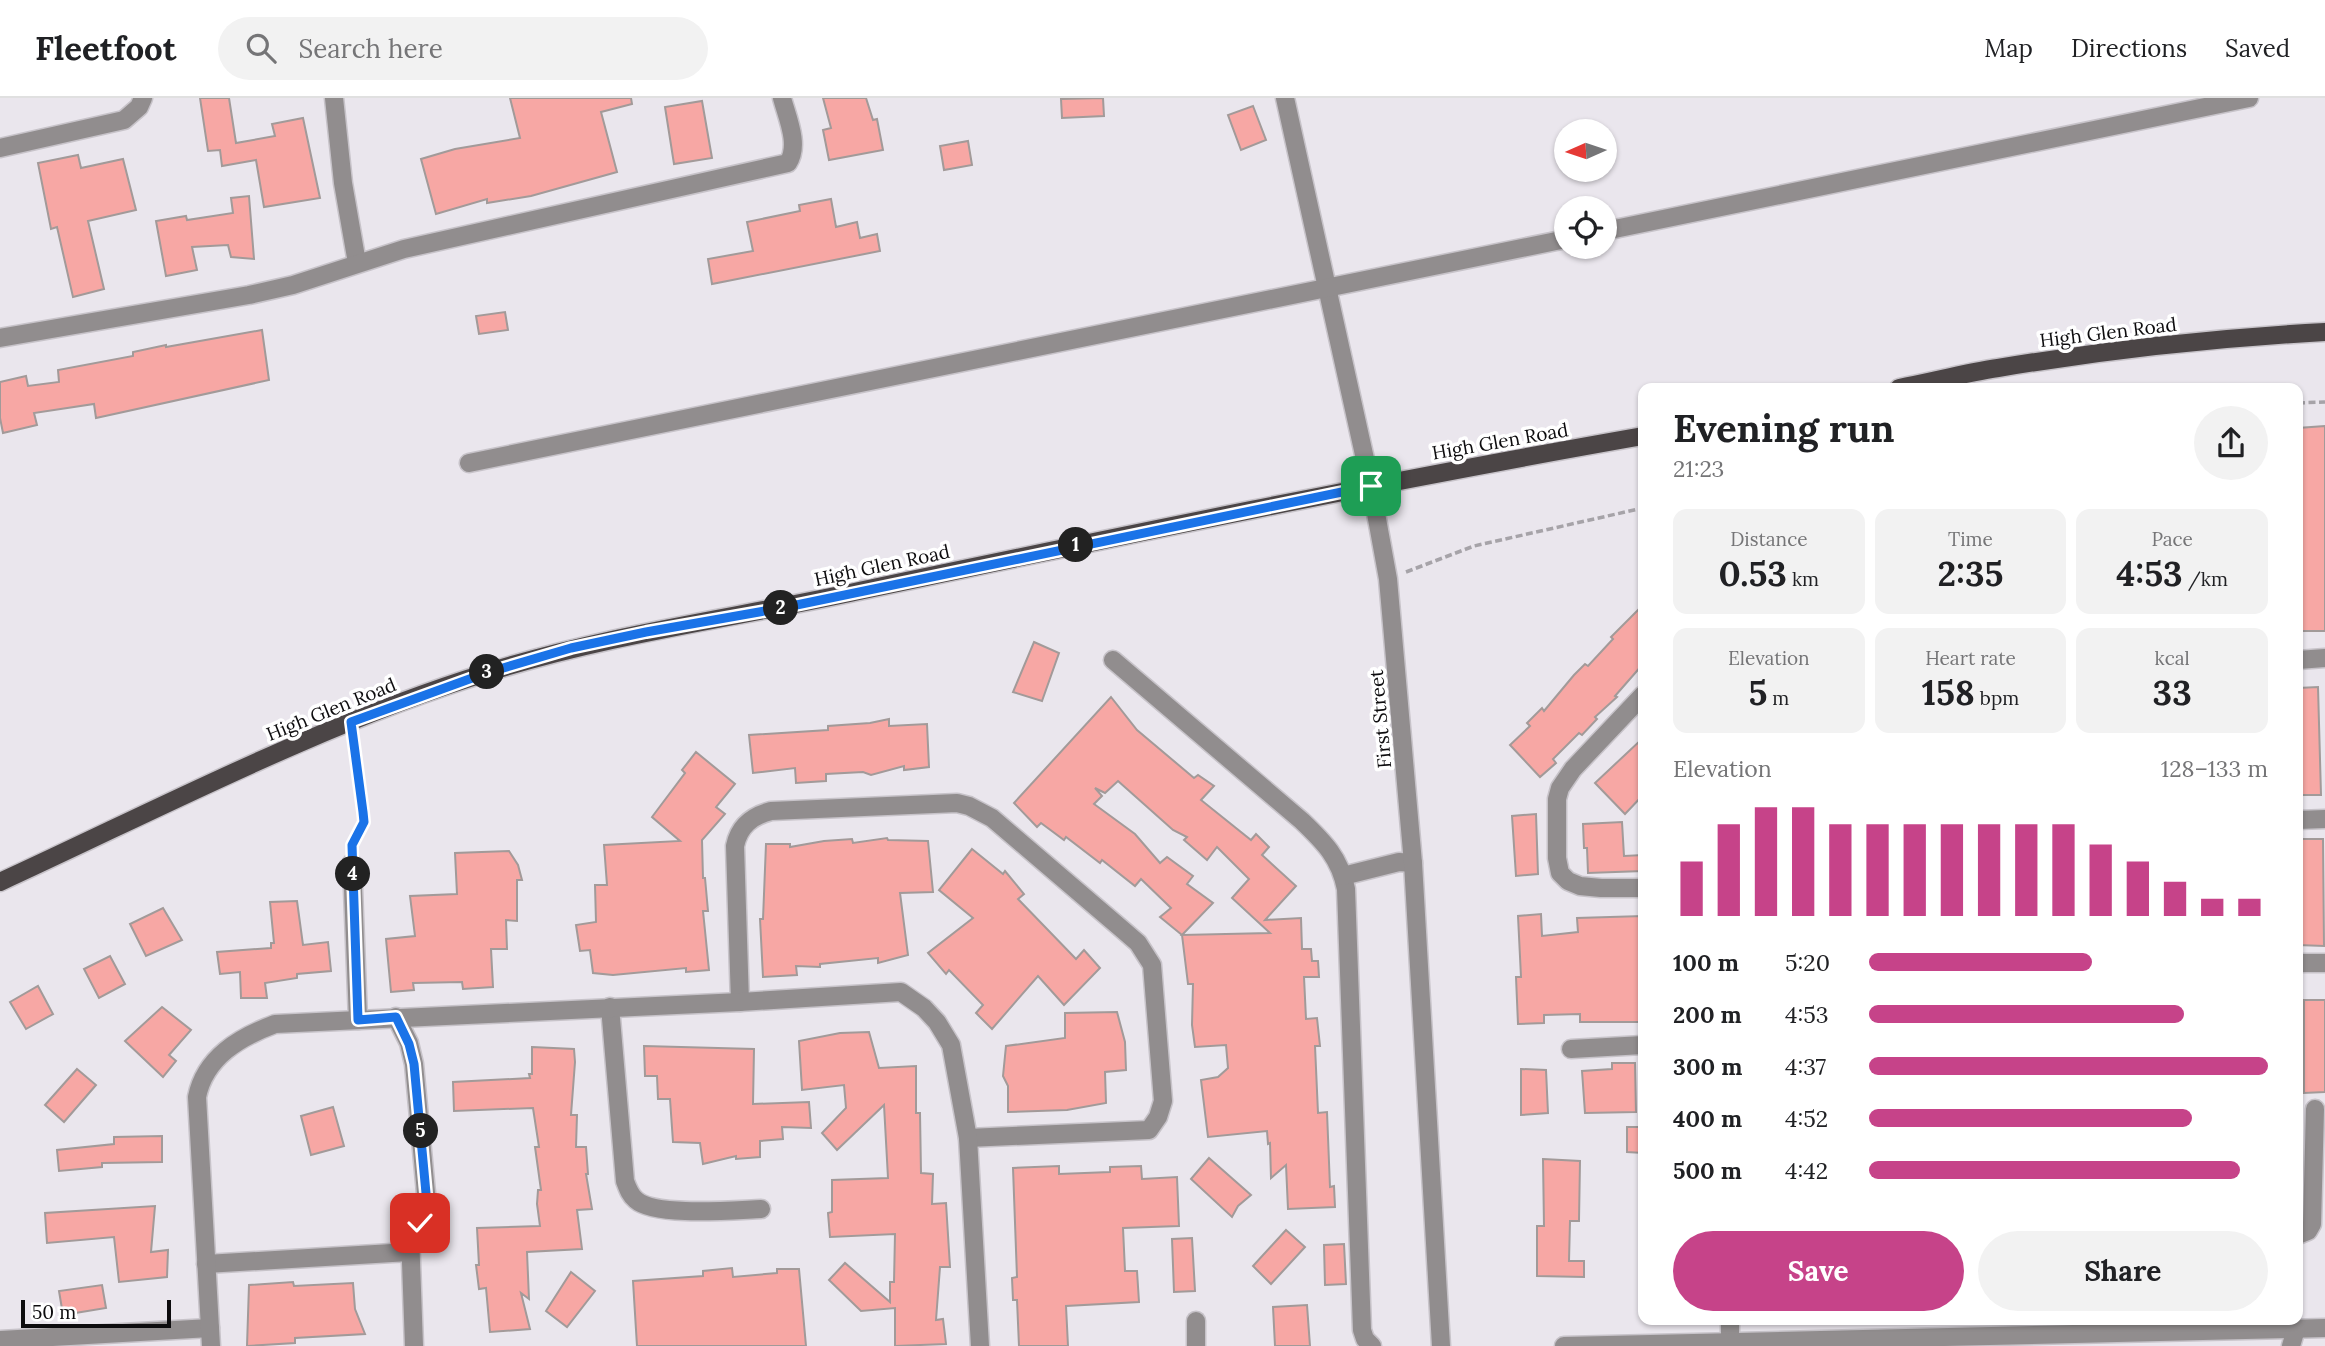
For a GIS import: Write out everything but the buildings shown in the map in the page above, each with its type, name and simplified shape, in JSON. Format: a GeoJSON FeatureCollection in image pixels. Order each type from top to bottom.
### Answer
{"type":"FeatureCollection","features":[{"type":"Feature","properties":{"kind":"main road","name":"High Glen Road"},"geometry":{"type":"LineString","coordinates":[[1923,383],[1996,368],[2108,352],[2241,337],[2325,332]]}},
{"type":"Feature","properties":{"kind":"main road","name":"High Glen Road"},"geometry":{"type":"LineString","coordinates":[[0,882],[286,749],[351,722],[486,673],[571,648],[782,608],[1371,486],[1638,437]]}},
{"type":"Feature","properties":{"kind":"street"},"geometry":{"type":"LineString","coordinates":[[0,148],[124,120],[139,107],[143,98]]}},
{"type":"Feature","properties":{"kind":"street"},"geometry":{"type":"LineString","coordinates":[[334,98],[343,183],[357,263]]}},
{"type":"Feature","properties":{"kind":"street"},"geometry":{"type":"LineString","coordinates":[[0,338],[249,295],[293,285],[404,249],[788,163],[793,145],[782,98]]}},
{"type":"Feature","properties":{"kind":"street","name":"First Street"},"geometry":{"type":"LineString","coordinates":[[1285,98],[1371,486],[1388,579],[1413,863],[1441,1346]]}},
{"type":"Feature","properties":{"kind":"street"},"geometry":{"type":"LineString","coordinates":[[1617,229],[2249,98]]}},
{"type":"Feature","properties":{"kind":"street"},"geometry":{"type":"LineString","coordinates":[[469,464],[1554,241]]}},
{"type":"Feature","properties":{"kind":"street"},"geometry":{"type":"LineString","coordinates":[[2303,660],[2325,658]]}},
{"type":"Feature","properties":{"kind":"street"},"geometry":{"type":"LineString","coordinates":[[1113,660],[1302,821],[1327,845],[1339,863],[1346,889],[1362,1330],[1367,1342],[1372,1346]]}},
{"type":"Feature","properties":{"kind":"street"},"geometry":{"type":"LineString","coordinates":[[1638,700],[1573,769],[1560,788],[1557,799],[1557,858],[1560,873],[1568,881],[1580,886],[1638,888]]}},
{"type":"Feature","properties":{"kind":"street"},"geometry":{"type":"LineString","coordinates":[[740,1002],[735,846],[737,835],[751,819],[771,811],[957,803],[992,818],[1123,930],[1147,954],[1152,965],[1163,1101],[1158,1117],[1149,1130],[968,1138]]}},
{"type":"Feature","properties":{"kind":"street"},"geometry":{"type":"LineString","coordinates":[[2303,820],[2325,819]]}},
{"type":"Feature","properties":{"kind":"street"},"geometry":{"type":"LineString","coordinates":[[1343,876],[1399,862],[1413,863]]}},
{"type":"Feature","properties":{"kind":"street"},"geometry":{"type":"LineString","coordinates":[[352,863],[358,1020]]}},
{"type":"Feature","properties":{"kind":"street"},"geometry":{"type":"LineString","coordinates":[[2303,963],[2325,963]]}},
{"type":"Feature","properties":{"kind":"street"},"geometry":{"type":"LineString","coordinates":[[0,1340],[210,1337],[197,1097],[205,1075],[226,1049],[250,1033],[275,1024],[901,992],[937,1023],[951,1045],[968,1138],[980,1346]]}},
{"type":"Feature","properties":{"kind":"street"},"geometry":{"type":"LineString","coordinates":[[610,1007],[625,1181],[629,1192],[641,1203],[659,1210],[761,1209]]}},
{"type":"Feature","properties":{"kind":"street"},"geometry":{"type":"LineString","coordinates":[[396,1017],[409,1044],[414,1064],[427,1206],[420,1223],[410,1234],[414,1346]]}},
{"type":"Feature","properties":{"kind":"street"},"geometry":{"type":"LineString","coordinates":[[1571,1049],[1638,1045]]}},
{"type":"Feature","properties":{"kind":"street"},"geometry":{"type":"LineString","coordinates":[[2303,1233],[2308,1231],[2314,1214],[2313,1107]]}},
{"type":"Feature","properties":{"kind":"street"},"geometry":{"type":"LineString","coordinates":[[206,1264],[409,1252]]}},
{"type":"Feature","properties":{"kind":"street"},"geometry":{"type":"LineString","coordinates":[[1196,1321],[1196,1346]]}},
{"type":"Feature","properties":{"kind":"street"},"geometry":{"type":"LineString","coordinates":[[1730,1325],[1730,1341]]}},
{"type":"Feature","properties":{"kind":"street"},"geometry":{"type":"LineString","coordinates":[[1564,1346],[1646,1346],[1730,1341],[1938,1341],[2037,1326],[2103,1340],[2294,1337],[2325,1328]]}},
{"type":"Feature","properties":{"kind":"path"},"geometry":{"type":"LineString","coordinates":[[2303,403],[2325,401]]}},
{"type":"Feature","properties":{"kind":"path"},"geometry":{"type":"LineString","coordinates":[[1388,579],[1474,546],[1638,509]]}},
{"type":"Feature","properties":{"kind":"path"},"geometry":{"type":"LineString","coordinates":[[351,722],[364,822],[352,845],[352,863]]}},
{"type":"Feature","properties":{"kind":"route"},"geometry":{"type":"LineString","coordinates":[[420,1223],[427,1206],[414,1064],[409,1044],[396,1017],[358,1020],[352,845],[364,822],[351,722],[486,673],[571,648],[782,608],[1371,486]]}}]}
